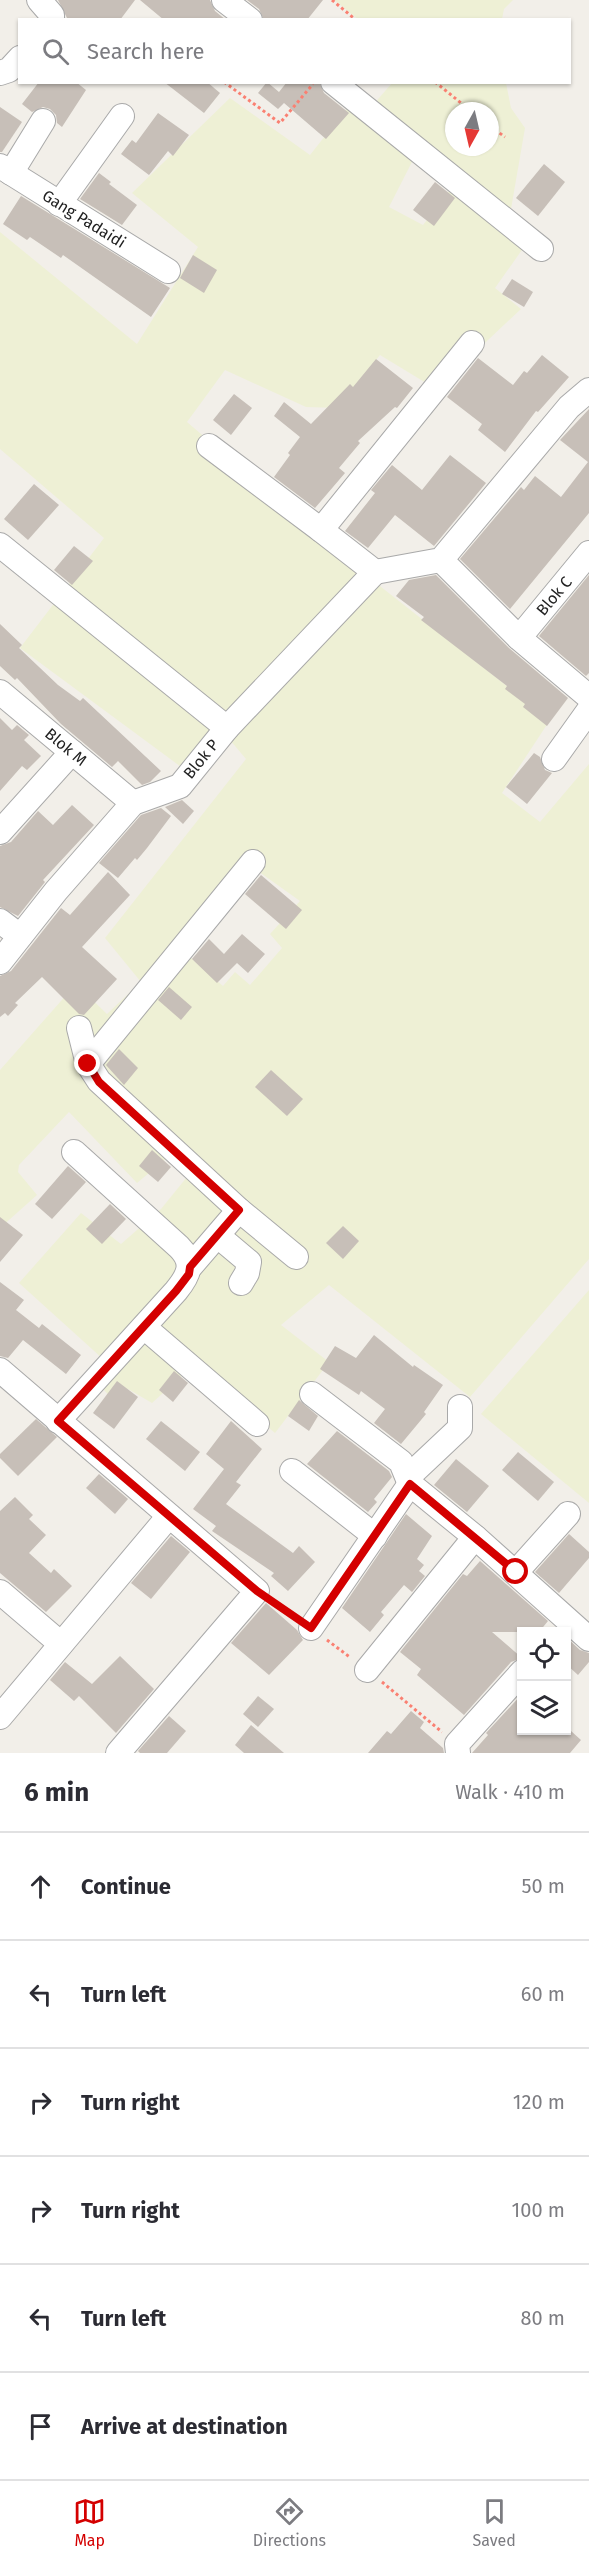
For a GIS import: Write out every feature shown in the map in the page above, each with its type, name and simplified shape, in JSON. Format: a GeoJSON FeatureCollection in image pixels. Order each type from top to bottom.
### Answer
{"type":"FeatureCollection","features":[{"type":"Feature","properties":{"kind":"street"},"geometry":{"type":"LineString","coordinates":[[39,0],[52,18]]}},
{"type":"Feature","properties":{"kind":"street"},"geometry":{"type":"LineString","coordinates":[[224,0],[247,18]]}},
{"type":"Feature","properties":{"kind":"street"},"geometry":{"type":"LineString","coordinates":[[0,73],[9,70],[18,60]]}},
{"type":"Feature","properties":{"kind":"street"},"geometry":{"type":"LineString","coordinates":[[335,84],[541,249]]}},
{"type":"Feature","properties":{"kind":"street"},"geometry":{"type":"LineString","coordinates":[[58,204],[122,116]]}},
{"type":"Feature","properties":{"kind":"street"},"geometry":{"type":"LineString","coordinates":[[6,169],[43,121]]}},
{"type":"Feature","properties":{"kind":"street","name":"Gang Padaidi"},"geometry":{"type":"LineString","coordinates":[[6,169],[58,204],[168,271]]}},
{"type":"Feature","properties":{"kind":"street"},"geometry":{"type":"LineString","coordinates":[[321,530],[472,343]]}},
{"type":"Feature","properties":{"kind":"street"},"geometry":{"type":"LineString","coordinates":[[209,446],[375,572],[441,560],[569,407],[589,390]]}},
{"type":"Feature","properties":{"kind":"street"},"geometry":{"type":"LineString","coordinates":[[0,545],[227,728]]}},
{"type":"Feature","properties":{"kind":"street","name":"Blok C"},"geometry":{"type":"LineString","coordinates":[[519,638],[589,553]]}},
{"type":"Feature","properties":{"kind":"street"},"geometry":{"type":"LineString","coordinates":[[441,560],[519,638],[589,698]]}},
{"type":"Feature","properties":{"kind":"street","name":"Blok P"},"geometry":{"type":"LineString","coordinates":[[0,962],[133,803],[180,786],[227,728],[375,572]]}},
{"type":"Feature","properties":{"kind":"street","name":"Blok M"},"geometry":{"type":"LineString","coordinates":[[0,692],[133,803]]}},
{"type":"Feature","properties":{"kind":"street"},"geometry":{"type":"LineString","coordinates":[[554,759],[589,710]]}},
{"type":"Feature","properties":{"kind":"street"},"geometry":{"type":"LineString","coordinates":[[4,818],[72,752]]}},
{"type":"Feature","properties":{"kind":"street"},"geometry":{"type":"LineString","coordinates":[[88,1064],[253,862]]}},
{"type":"Feature","properties":{"kind":"street"},"geometry":{"type":"LineString","coordinates":[[0,921],[20,936]]}},
{"type":"Feature","properties":{"kind":"street"},"geometry":{"type":"LineString","coordinates":[[79,1028],[88,1064],[99,1082],[239,1210],[296,1257]]}},
{"type":"Feature","properties":{"kind":"street"},"geometry":{"type":"LineString","coordinates":[[58,1421],[185,1280],[190,1267],[190,1261],[179,1247],[74,1152]]}},
{"type":"Feature","properties":{"kind":"street"},"geometry":{"type":"LineString","coordinates":[[190,1267],[239,1210]]}},
{"type":"Feature","properties":{"kind":"street"},"geometry":{"type":"LineString","coordinates":[[218,1236],[249,1262],[247,1273],[241,1283]]}},
{"type":"Feature","properties":{"kind":"street"},"geometry":{"type":"LineString","coordinates":[[144,1327],[257,1424]]}},
{"type":"Feature","properties":{"kind":"street"},"geometry":{"type":"LineString","coordinates":[[0,1370],[257,1591],[118,1753]]}},
{"type":"Feature","properties":{"kind":"street"},"geometry":{"type":"LineString","coordinates":[[312,1394],[401,1462],[415,1487],[516,1572],[563,1626],[589,1639]]}},
{"type":"Feature","properties":{"kind":"street"},"geometry":{"type":"LineString","coordinates":[[311,1628],[375,1536],[460,1428],[460,1407]]}},
{"type":"Feature","properties":{"kind":"street"},"geometry":{"type":"LineString","coordinates":[[292,1471],[375,1536]]}},
{"type":"Feature","properties":{"kind":"street"},"geometry":{"type":"LineString","coordinates":[[516,1572],[568,1514]]}},
{"type":"Feature","properties":{"kind":"street"},"geometry":{"type":"LineString","coordinates":[[0,1717],[169,1516]]}},
{"type":"Feature","properties":{"kind":"street"},"geometry":{"type":"LineString","coordinates":[[367,1670],[476,1537]]}},
{"type":"Feature","properties":{"kind":"street"},"geometry":{"type":"LineString","coordinates":[[0,1592],[61,1644]]}},
{"type":"Feature","properties":{"kind":"street"},"geometry":{"type":"LineString","coordinates":[[457,1749],[517,1678]]}},
{"type":"Feature","properties":{"kind":"path"},"geometry":{"type":"LineString","coordinates":[[332,0],[354,18]]}},
{"type":"Feature","properties":{"kind":"path"},"geometry":{"type":"LineString","coordinates":[[227,84],[280,123],[313,84]]}},
{"type":"Feature","properties":{"kind":"path"},"geometry":{"type":"LineString","coordinates":[[437,84],[460,102]]}},
{"type":"Feature","properties":{"kind":"path"},"geometry":{"type":"LineString","coordinates":[[499,133],[505,137]]}},
{"type":"Feature","properties":{"kind":"path"},"geometry":{"type":"LineString","coordinates":[[257,1591],[311,1628]]}},
{"type":"Feature","properties":{"kind":"path"},"geometry":{"type":"LineString","coordinates":[[335,1647],[367,1670],[457,1749]]}},
{"type":"Feature","properties":{"kind":"green space"},"geometry":{"type":"Polygon","coordinates":[[[334,0],[513,0],[504,9],[502,18],[356,18],[334,0]]]}},
{"type":"Feature","properties":{"kind":"green space"},"geometry":{"type":"Polygon","coordinates":[[[391,84],[506,84],[511,108],[525,128],[511,209],[373,105],[391,84]]]}},
{"type":"Feature","properties":{"kind":"green space"},"geometry":{"type":"Polygon","coordinates":[[[230,98],[310,155],[348,107],[415,156],[389,207],[423,225],[454,185],[529,240],[495,288],[521,309],[436,389],[380,355],[338,408],[306,407],[225,370],[187,422],[371,579],[550,720],[502,793],[540,822],[589,764],[589,1259],[470,1397],[329,1285],[281,1325],[329,1362],[275,1433],[194,1365],[152,1403],[128,1389],[115,1402],[91,1376],[103,1359],[19,1283],[81,1213],[121,1244],[161,1209],[200,1161],[185,1143],[137,1183],[69,1112],[19,1165],[18,1172],[37,1195],[0,1228],[0,1070],[76,984],[107,1014],[141,982],[105,938],[246,759],[230,740],[192,775],[20,648],[104,538],[0,449],[0,232],[137,344],[198,247],[132,193],[230,98]],[[251,866],[182,950],[223,986],[235,972],[250,985],[282,948],[270,934],[300,901],[251,866]]]}},
{"type":"Feature","properties":{"kind":"green space"},"geometry":{"type":"Polygon","coordinates":[[[589,1290],[589,1503],[481,1414],[589,1290]]]}},
{"type":"Feature","properties":{"kind":"building"},"geometry":{"type":"Polygon","coordinates":[[[58,0],[135,0],[122,18],[67,18],[58,0]]]}},
{"type":"Feature","properties":{"kind":"building"},"geometry":{"type":"Polygon","coordinates":[[[140,0],[210,0],[215,11],[224,18],[162,18],[140,0]]]}},
{"type":"Feature","properties":{"kind":"building"},"geometry":{"type":"Polygon","coordinates":[[[247,0],[323,0],[309,18],[263,18],[259,9],[247,0]]]}},
{"type":"Feature","properties":{"kind":"building"},"geometry":{"type":"Polygon","coordinates":[[[37,84],[78,84],[86,90],[62,127],[57,123],[56,115],[50,109],[43,107],[32,112],[22,104],[37,84]]]}},
{"type":"Feature","properties":{"kind":"building"},"geometry":{"type":"Polygon","coordinates":[[[167,84],[209,84],[220,93],[204,113],[167,84]]]}},
{"type":"Feature","properties":{"kind":"building"},"geometry":{"type":"Polygon","coordinates":[[[265,84],[269,84],[279,92],[285,84],[320,84],[324,93],[349,113],[326,139],[284,103],[278,109],[258,93],[265,84]]]}},
{"type":"Feature","properties":{"kind":"building"},"geometry":{"type":"Polygon","coordinates":[[[0,107],[22,122],[2,152],[0,152],[0,107]]]}},
{"type":"Feature","properties":{"kind":"building"},"geometry":{"type":"Polygon","coordinates":[[[158,113],[189,135],[173,156],[168,151],[149,175],[121,154],[132,140],[136,143],[158,113]]]}},
{"type":"Feature","properties":{"kind":"building"},"geometry":{"type":"Polygon","coordinates":[[[544,164],[565,182],[538,216],[516,198],[544,164]]]}},
{"type":"Feature","properties":{"kind":"building"},"geometry":{"type":"Polygon","coordinates":[[[99,173],[111,182],[109,184],[137,205],[122,225],[80,199],[99,173]]]}},
{"type":"Feature","properties":{"kind":"building"},"geometry":{"type":"Polygon","coordinates":[[[435,182],[455,198],[434,226],[413,210],[435,182]]]}},
{"type":"Feature","properties":{"kind":"building"},"geometry":{"type":"Polygon","coordinates":[[[21,196],[170,288],[151,317],[63,255],[61,258],[30,237],[27,240],[3,224],[21,196]]]}},
{"type":"Feature","properties":{"kind":"building"},"geometry":{"type":"Polygon","coordinates":[[[193,255],[217,270],[204,293],[180,278],[193,255]]]}},
{"type":"Feature","properties":{"kind":"building"},"geometry":{"type":"Polygon","coordinates":[[[512,279],[533,292],[524,307],[502,294],[512,279]]]}},
{"type":"Feature","properties":{"kind":"building"},"geometry":{"type":"Polygon","coordinates":[[[542,355],[569,377],[538,412],[536,411],[505,452],[478,430],[482,424],[447,397],[478,358],[513,385],[524,371],[527,373],[542,355]]]}},
{"type":"Feature","properties":{"kind":"building"},"geometry":{"type":"Polygon","coordinates":[[[376,359],[413,388],[397,408],[395,407],[358,441],[360,443],[339,468],[345,473],[315,508],[274,477],[300,437],[274,416],[284,402],[311,424],[350,384],[353,387],[376,359]]]}},
{"type":"Feature","properties":{"kind":"building"},"geometry":{"type":"Polygon","coordinates":[[[234,394],[252,408],[231,435],[213,420],[234,394]]]}},
{"type":"Feature","properties":{"kind":"building"},"geometry":{"type":"Polygon","coordinates":[[[589,409],[589,513],[510,609],[460,559],[521,487],[524,490],[535,476],[561,497],[588,462],[560,440],[589,409]]]}},
{"type":"Feature","properties":{"kind":"building"},"geometry":{"type":"Polygon","coordinates":[[[450,455],[486,483],[434,546],[395,515],[368,548],[345,531],[375,493],[371,490],[392,465],[422,490],[450,455]]]}},
{"type":"Feature","properties":{"kind":"building"},"geometry":{"type":"Polygon","coordinates":[[[34,484],[59,505],[28,540],[4,519],[34,484]]]}},
{"type":"Feature","properties":{"kind":"building"},"geometry":{"type":"Polygon","coordinates":[[[74,546],[93,561],[72,585],[54,570],[74,546]]]}},
{"type":"Feature","properties":{"kind":"building"},"geometry":{"type":"Polygon","coordinates":[[[436,575],[509,648],[568,698],[547,726],[523,707],[525,704],[505,689],[507,686],[421,620],[424,617],[396,596],[409,580],[436,575]]]}},
{"type":"Feature","properties":{"kind":"building"},"geometry":{"type":"Polygon","coordinates":[[[589,575],[589,673],[586,676],[539,636],[589,575]]]}},
{"type":"Feature","properties":{"kind":"building"},"geometry":{"type":"Polygon","coordinates":[[[0,624],[22,645],[19,648],[58,685],[80,701],[83,698],[161,771],[150,782],[142,785],[118,761],[112,767],[61,724],[17,678],[15,680],[0,666],[0,624]]]}},
{"type":"Feature","properties":{"kind":"building"},"geometry":{"type":"Polygon","coordinates":[[[0,718],[12,730],[17,725],[29,735],[24,740],[41,756],[27,770],[22,766],[0,791],[0,718]]]}},
{"type":"Feature","properties":{"kind":"building"},"geometry":{"type":"Polygon","coordinates":[[[534,753],[540,757],[545,770],[552,773],[527,804],[506,787],[534,753]]]}},
{"type":"Feature","properties":{"kind":"building"},"geometry":{"type":"Polygon","coordinates":[[[182,800],[194,811],[183,824],[165,807],[182,800]]]}},
{"type":"Feature","properties":{"kind":"building"},"geometry":{"type":"Polygon","coordinates":[[[72,805],[94,825],[43,880],[45,882],[18,916],[0,907],[0,846],[11,842],[38,811],[53,825],[72,805]]]}},
{"type":"Feature","properties":{"kind":"building"},"geometry":{"type":"Polygon","coordinates":[[[161,808],[171,816],[137,860],[135,858],[118,878],[99,863],[141,815],[161,808]]]}},
{"type":"Feature","properties":{"kind":"building"},"geometry":{"type":"Polygon","coordinates":[[[108,872],[130,895],[82,947],[117,979],[84,1015],[79,1014],[42,977],[15,1003],[18,1005],[8,1016],[5,1013],[0,1017],[0,976],[11,971],[61,908],[70,915],[108,872]]]}},
{"type":"Feature","properties":{"kind":"building"},"geometry":{"type":"Polygon","coordinates":[[[261,875],[302,910],[286,929],[245,894],[261,875]]]}},
{"type":"Feature","properties":{"kind":"building"},"geometry":{"type":"Polygon","coordinates":[[[242,934],[265,954],[248,973],[237,963],[217,983],[192,959],[209,939],[224,954],[242,934]]]}},
{"type":"Feature","properties":{"kind":"building"},"geometry":{"type":"Polygon","coordinates":[[[169,987],[192,1007],[181,1020],[158,1000],[169,987]]]}},
{"type":"Feature","properties":{"kind":"building"},"geometry":{"type":"Polygon","coordinates":[[[119,1049],[138,1068],[124,1085],[106,1065],[119,1049]]]}},
{"type":"Feature","properties":{"kind":"building"},"geometry":{"type":"Polygon","coordinates":[[[271,1070],[303,1099],[287,1116],[255,1087],[271,1070]]]}},
{"type":"Feature","properties":{"kind":"building"},"geometry":{"type":"Polygon","coordinates":[[[152,1150],[171,1167],[158,1182],[139,1166],[152,1150]]]}},
{"type":"Feature","properties":{"kind":"building"},"geometry":{"type":"Polygon","coordinates":[[[68,1166],[86,1182],[52,1219],[35,1204],[68,1166]]]}},
{"type":"Feature","properties":{"kind":"building"},"geometry":{"type":"Polygon","coordinates":[[[110,1204],[126,1219],[102,1244],[86,1229],[110,1204]]]}},
{"type":"Feature","properties":{"kind":"building"},"geometry":{"type":"Polygon","coordinates":[[[0,1217],[23,1235],[0,1262],[0,1217]]]}},
{"type":"Feature","properties":{"kind":"building"},"geometry":{"type":"Polygon","coordinates":[[[343,1226],[359,1241],[343,1259],[326,1243],[343,1226]]]}},
{"type":"Feature","properties":{"kind":"building"},"geometry":{"type":"Polygon","coordinates":[[[0,1282],[24,1300],[16,1310],[39,1328],[42,1324],[81,1355],[66,1374],[23,1340],[8,1358],[0,1356],[0,1282]]]}},
{"type":"Feature","properties":{"kind":"building"},"geometry":{"type":"Polygon","coordinates":[[[374,1335],[413,1367],[414,1365],[443,1385],[424,1412],[426,1414],[401,1444],[374,1423],[385,1409],[361,1391],[359,1395],[320,1369],[335,1346],[356,1358],[374,1335]]]}},
{"type":"Feature","properties":{"kind":"building"},"geometry":{"type":"Polygon","coordinates":[[[174,1371],[188,1383],[173,1402],[159,1390],[174,1371]]]}},
{"type":"Feature","properties":{"kind":"building"},"geometry":{"type":"Polygon","coordinates":[[[117,1381],[138,1397],[114,1429],[93,1413],[117,1381]]]}},
{"type":"Feature","properties":{"kind":"building"},"geometry":{"type":"Polygon","coordinates":[[[299,1400],[318,1416],[309,1431],[288,1416],[299,1400]]]}},
{"type":"Feature","properties":{"kind":"building"},"geometry":{"type":"Polygon","coordinates":[[[36,1419],[57,1437],[18,1476],[0,1458],[0,1454],[36,1419]]]}},
{"type":"Feature","properties":{"kind":"building"},"geometry":{"type":"Polygon","coordinates":[[[161,1421],[200,1452],[185,1471],[146,1439],[161,1421]]]}},
{"type":"Feature","properties":{"kind":"building"},"geometry":{"type":"Polygon","coordinates":[[[231,1421],[262,1449],[236,1482],[241,1485],[226,1504],[293,1553],[299,1546],[315,1562],[288,1591],[271,1576],[274,1573],[212,1531],[216,1526],[193,1509],[224,1469],[206,1454],[231,1421]]]}},
{"type":"Feature","properties":{"kind":"building"},"geometry":{"type":"Polygon","coordinates":[[[337,1431],[389,1471],[392,1477],[374,1499],[377,1502],[368,1512],[307,1464],[337,1431]]]}},
{"type":"Feature","properties":{"kind":"building"},"geometry":{"type":"Polygon","coordinates":[[[518,1452],[554,1482],[538,1501],[502,1470],[518,1452]]]}},
{"type":"Feature","properties":{"kind":"building"},"geometry":{"type":"Polygon","coordinates":[[[456,1459],[489,1486],[467,1512],[434,1485],[456,1459]]]}},
{"type":"Feature","properties":{"kind":"building"},"geometry":{"type":"Polygon","coordinates":[[[99,1474],[128,1499],[115,1514],[86,1488],[99,1474]]]}},
{"type":"Feature","properties":{"kind":"building"},"geometry":{"type":"Polygon","coordinates":[[[15,1497],[33,1515],[29,1519],[46,1535],[29,1553],[51,1573],[54,1569],[72,1586],[46,1612],[0,1573],[0,1511],[15,1497]]]}},
{"type":"Feature","properties":{"kind":"building"},"geometry":{"type":"Polygon","coordinates":[[[406,1514],[432,1536],[417,1559],[424,1565],[419,1571],[425,1576],[412,1592],[404,1585],[381,1612],[384,1615],[370,1632],[342,1608],[406,1514]]]}},
{"type":"Feature","properties":{"kind":"building"},"geometry":{"type":"Polygon","coordinates":[[[569,1534],[589,1552],[589,1558],[559,1593],[535,1572],[569,1534]]]}},
{"type":"Feature","properties":{"kind":"building"},"geometry":{"type":"Polygon","coordinates":[[[171,1536],[190,1552],[151,1599],[131,1583],[171,1536]]]}},
{"type":"Feature","properties":{"kind":"building"},"geometry":{"type":"Polygon","coordinates":[[[480,1561],[548,1621],[543,1627],[517,1627],[517,1632],[492,1632],[517,1654],[517,1660],[511,1662],[464,1715],[417,1675],[421,1669],[400,1652],[463,1574],[467,1576],[480,1561]]]}},
{"type":"Feature","properties":{"kind":"building"},"geometry":{"type":"Polygon","coordinates":[[[266,1603],[297,1630],[303,1640],[269,1675],[231,1643],[266,1603]]]}},
{"type":"Feature","properties":{"kind":"building"},"geometry":{"type":"Polygon","coordinates":[[[571,1642],[580,1650],[589,1653],[589,1662],[578,1675],[571,1669],[571,1642]]]}},
{"type":"Feature","properties":{"kind":"building"},"geometry":{"type":"Polygon","coordinates":[[[120,1656],[154,1689],[116,1733],[79,1696],[74,1701],[50,1680],[65,1662],[92,1684],[120,1656]]]}},
{"type":"Feature","properties":{"kind":"building"},"geometry":{"type":"Polygon","coordinates":[[[258,1696],[274,1709],[258,1727],[243,1714],[258,1696]]]}},
{"type":"Feature","properties":{"kind":"building"},"geometry":{"type":"Polygon","coordinates":[[[517,1699],[517,1735],[571,1735],[571,1731],[581,1740],[570,1753],[472,1753],[488,1735],[486,1733],[517,1699]]]}},
{"type":"Feature","properties":{"kind":"building"},"geometry":{"type":"Polygon","coordinates":[[[411,1711],[424,1722],[420,1728],[443,1748],[444,1753],[368,1753],[387,1731],[391,1734],[411,1711]]]}},
{"type":"Feature","properties":{"kind":"building"},"geometry":{"type":"Polygon","coordinates":[[[169,1716],[186,1731],[167,1753],[140,1753],[138,1751],[169,1716]]]}},
{"type":"Feature","properties":{"kind":"building"},"geometry":{"type":"Polygon","coordinates":[[[251,1725],[284,1753],[244,1753],[235,1745],[251,1725]]]}},
{"type":"Feature","properties":{"kind":"route"},"geometry":{"type":"LineString","coordinates":[[88,1064],[99,1082],[239,1210],[190,1267],[189,1274],[176,1291],[58,1421],[257,1591],[311,1628],[410,1484],[516,1572]]}}]}
